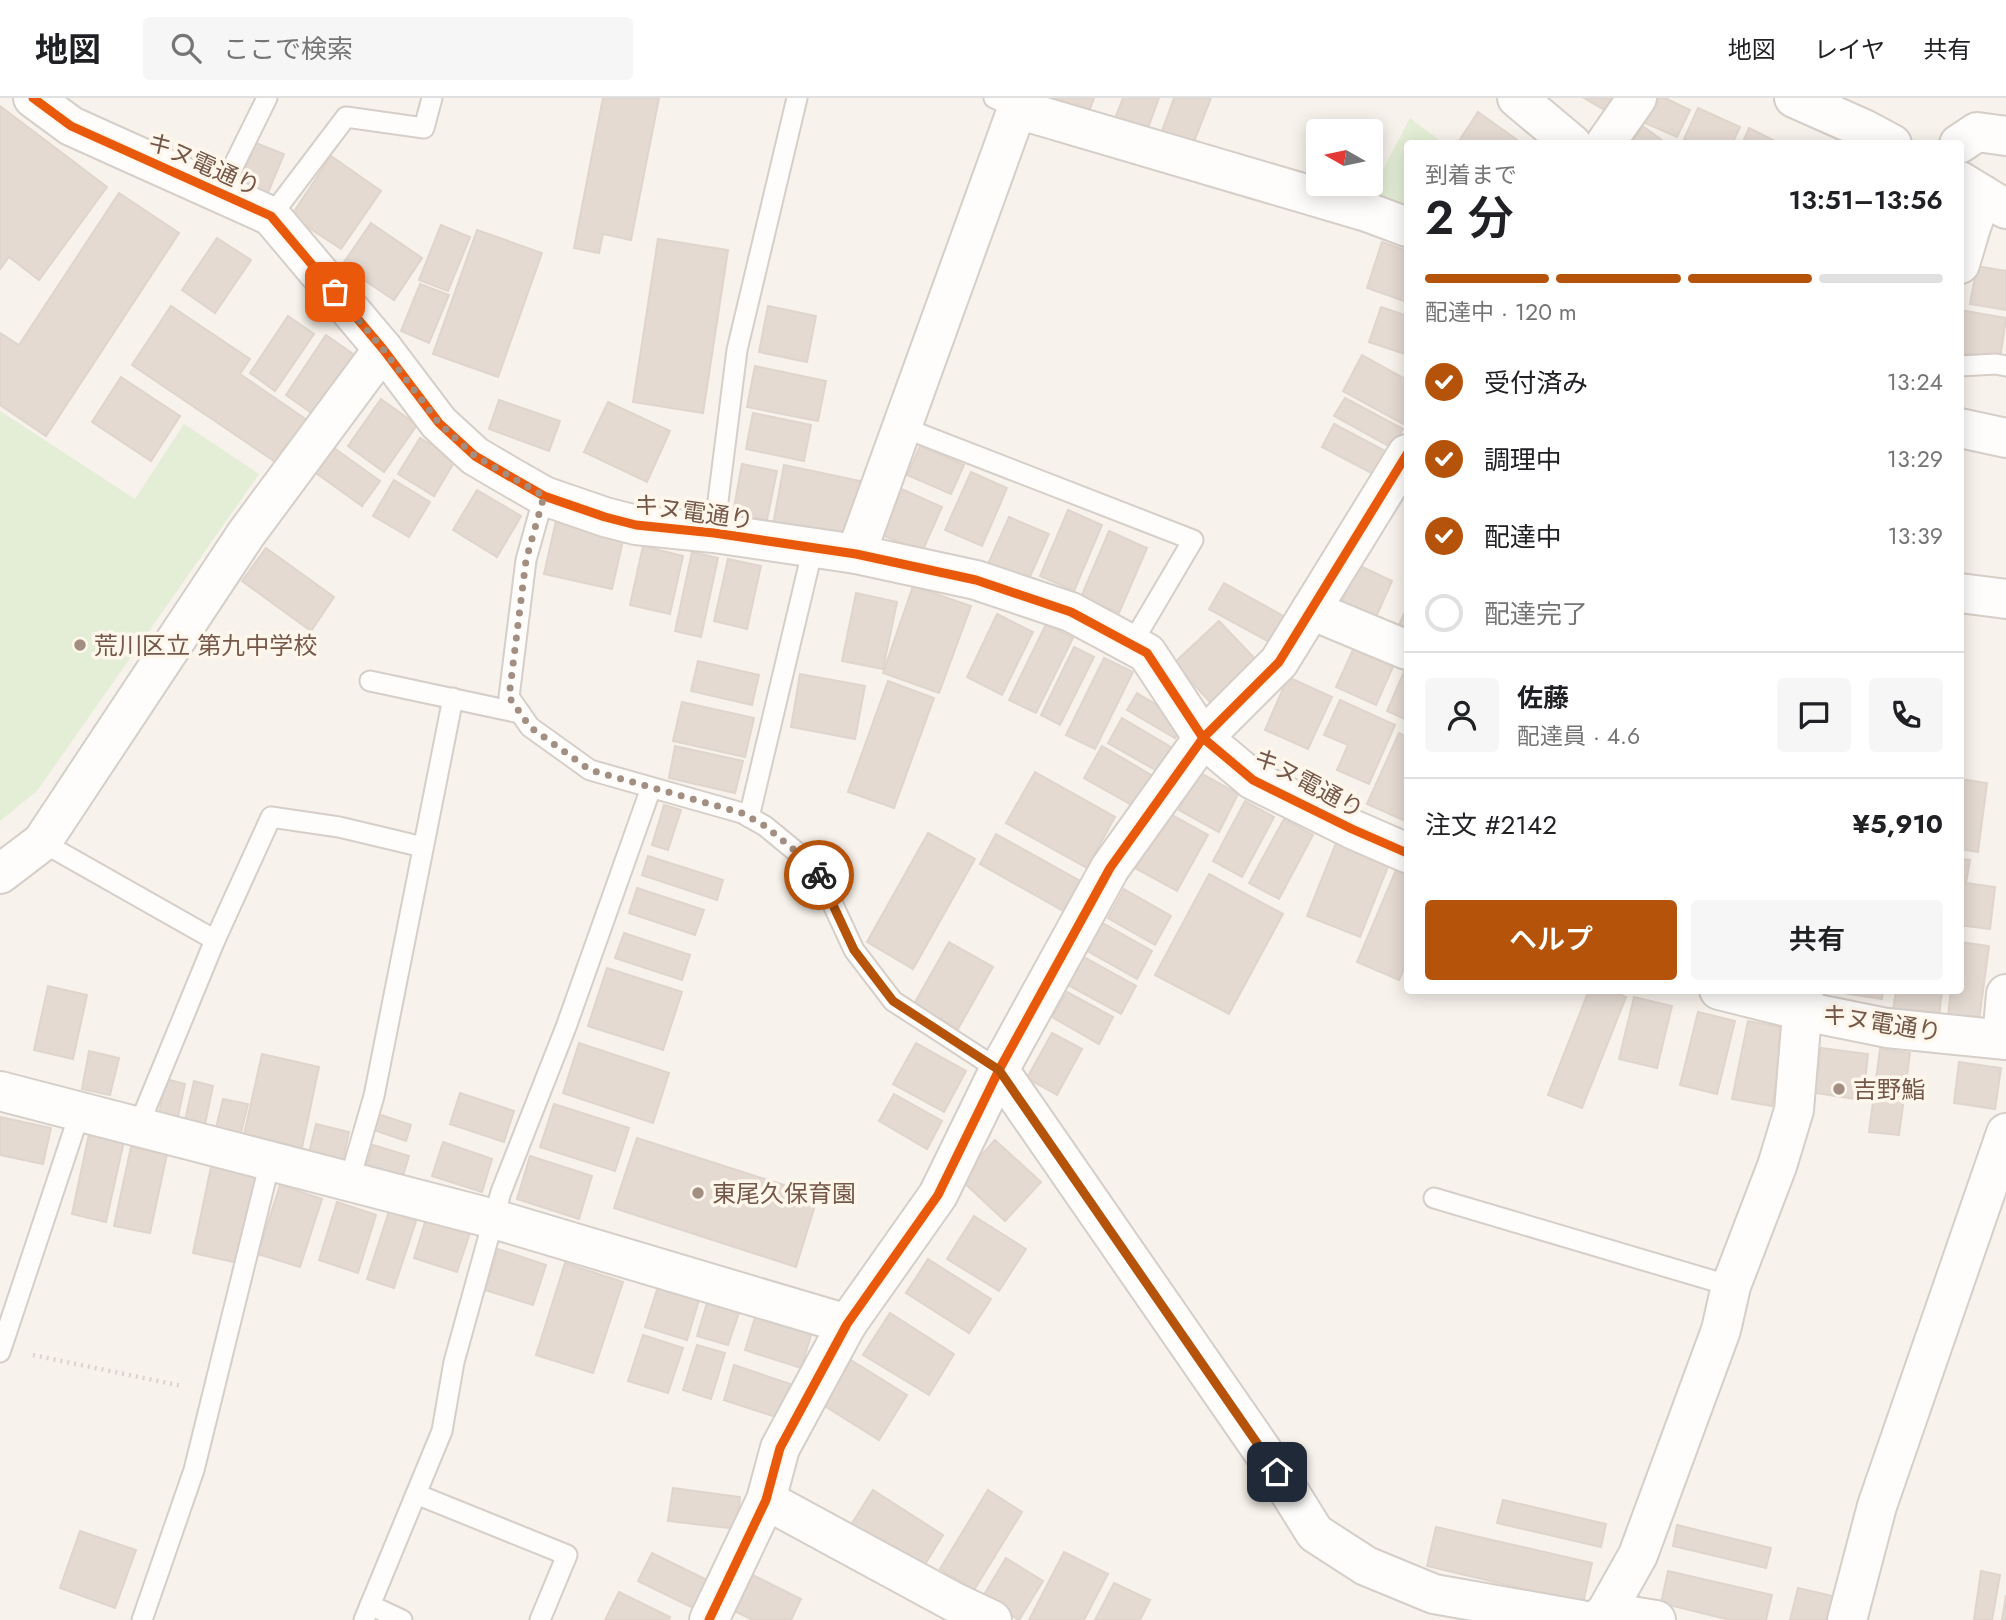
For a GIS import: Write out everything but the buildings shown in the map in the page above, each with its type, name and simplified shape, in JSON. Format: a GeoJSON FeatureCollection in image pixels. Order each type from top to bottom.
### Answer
{"type":"FeatureCollection","features":[{"type":"Feature","properties":{"kind":"street","name":"キヌ電通り"},"geometry":{"type":"LineString","coordinates":[[33,98],[71,125],[271,216],[383,349],[439,423],[486,463],[544,496],[636,525],[714,533],[856,554],[976,580],[1071,612],[1147,653],[1203,738],[1253,780],[1352,830],[1404,852]]}},
{"type":"Feature","properties":{"kind":"street"},"geometry":{"type":"LineString","coordinates":[[1517,98],[1567,140]]}},
{"type":"Feature","properties":{"kind":"street"},"geometry":{"type":"LineString","coordinates":[[1608,140],[1637,98]]}},
{"type":"Feature","properties":{"kind":"street"},"geometry":{"type":"LineString","coordinates":[[1794,98],[1885,140]]}},
{"type":"Feature","properties":{"kind":"street"},"geometry":{"type":"LineString","coordinates":[[856,554],[902,427],[1011,102],[1367,212],[1404,226]]}},
{"type":"Feature","properties":{"kind":"street"},"geometry":{"type":"LineString","coordinates":[[1964,141],[1977,132],[2006,136]]}},
{"type":"Feature","properties":{"kind":"street"},"geometry":{"type":"LineString","coordinates":[[1964,251],[1983,195]]}},
{"type":"Feature","properties":{"kind":"street"},"geometry":{"type":"LineString","coordinates":[[0,874],[42,842],[246,534],[383,349]]}},
{"type":"Feature","properties":{"kind":"street"},"geometry":{"type":"LineString","coordinates":[[1964,429],[2006,438]]}},
{"type":"Feature","properties":{"kind":"street"},"geometry":{"type":"LineString","coordinates":[[709,1620],[766,1500],[780,1448],[847,1324],[938,1195],[999,1070],[1110,868],[1203,738],[1279,662],[1404,467]]}},
{"type":"Feature","properties":{"kind":"street"},"geometry":{"type":"LineString","coordinates":[[1964,594],[2006,599]]}},
{"type":"Feature","properties":{"kind":"street"},"geometry":{"type":"LineString","coordinates":[[1311,610],[1404,649]]}},
{"type":"Feature","properties":{"kind":"street","name":"キヌ電通り"},"geometry":{"type":"LineString","coordinates":[[1750,994],[1803,1001],[1887,1028],[2004,1040]]}},
{"type":"Feature","properties":{"kind":"street"},"geometry":{"type":"LineString","coordinates":[[2004,1040],[2006,994]]}},
{"type":"Feature","properties":{"kind":"street"},"geometry":{"type":"LineString","coordinates":[[1595,1617],[1638,1555],[1721,1331],[1731,1286],[1777,1166],[1794,1110],[1803,1001]]}},
{"type":"Feature","properties":{"kind":"street"},"geometry":{"type":"LineString","coordinates":[[999,1070],[1277,1472],[1315,1533],[1366,1566],[1434,1594],[1595,1617],[1656,1620]]}},
{"type":"Feature","properties":{"kind":"street"},"geometry":{"type":"LineString","coordinates":[[0,1091],[494,1219],[847,1324]]}},
{"type":"Feature","properties":{"kind":"street"},"geometry":{"type":"LineString","coordinates":[[1847,1620],[1877,1506],[2006,1133]]}},
{"type":"Feature","properties":{"kind":"street"},"geometry":{"type":"LineString","coordinates":[[766,1500],[992,1620]]}},
{"type":"Feature","properties":{"kind":"lane"},"geometry":{"type":"LineString","coordinates":[[220,193],[267,98]]}},
{"type":"Feature","properties":{"kind":"lane"},"geometry":{"type":"LineString","coordinates":[[271,216],[346,117],[424,128],[432,98]]}},
{"type":"Feature","properties":{"kind":"lane"},"geometry":{"type":"LineString","coordinates":[[714,533],[737,350],[797,98]]}},
{"type":"Feature","properties":{"kind":"lane"},"geometry":{"type":"LineString","coordinates":[[1964,366],[1996,363],[2006,366]]}},
{"type":"Feature","properties":{"kind":"lane"},"geometry":{"type":"LineString","coordinates":[[902,427],[1193,540],[1131,645]]}},
{"type":"Feature","properties":{"kind":"lane"},"geometry":{"type":"LineString","coordinates":[[544,496],[526,560],[509,697],[530,727],[590,770],[742,813],[765,826],[816,868],[854,950],[893,1001],[999,1070]]}},
{"type":"Feature","properties":{"kind":"lane"},"geometry":{"type":"LineString","coordinates":[[749,817],[813,548]]}},
{"type":"Feature","properties":{"kind":"lane"},"geometry":{"type":"LineString","coordinates":[[370,681],[520,713]]}},
{"type":"Feature","properties":{"kind":"lane"},"geometry":{"type":"LineString","coordinates":[[349,1182],[374,1096],[453,698]]}},
{"type":"Feature","properties":{"kind":"lane"},"geometry":{"type":"LineString","coordinates":[[402,1620],[367,1613],[442,1431],[454,1362],[501,1192],[566,1027],[651,788]]}},
{"type":"Feature","properties":{"kind":"lane"},"geometry":{"type":"LineString","coordinates":[[138,1127],[215,940],[271,817],[339,827],[423,847]]}},
{"type":"Feature","properties":{"kind":"lane"},"geometry":{"type":"LineString","coordinates":[[42,842],[215,940]]}},
{"type":"Feature","properties":{"kind":"lane"},"geometry":{"type":"LineString","coordinates":[[1,1350],[80,1112]]}},
{"type":"Feature","properties":{"kind":"lane"},"geometry":{"type":"LineString","coordinates":[[142,1620],[194,1470],[270,1162]]}},
{"type":"Feature","properties":{"kind":"lane"},"geometry":{"type":"LineString","coordinates":[[1434,1198],[1731,1286]]}},
{"type":"Feature","properties":{"kind":"lane"},"geometry":{"type":"LineString","coordinates":[[416,1494],[567,1555],[540,1620]]}},
{"type":"Feature","properties":{"kind":"path"},"geometry":{"type":"LineString","coordinates":[[1,1350],[214,1393]]}},
{"type":"Feature","properties":{"kind":"green space"},"geometry":{"type":"Polygon","coordinates":[[[1410,118],[1439,140],[1404,140],[1404,209],[1369,196],[1383,196],[1383,169],[1410,118]]]}},
{"type":"Feature","properties":{"kind":"green space"},"geometry":{"type":"Polygon","coordinates":[[[0,411],[135,499],[184,424],[259,474],[37,791],[0,821],[0,411]]]}},
{"type":"Feature","properties":{"kind":"cycle path"},"geometry":{"type":"LineString","coordinates":[[33,98],[71,126],[271,216],[383,349],[439,423],[475,456],[544,496],[636,525],[714,533],[856,554],[976,580],[1071,612],[1147,653],[1203,738],[1253,780],[1404,852]]}},
{"type":"Feature","properties":{"kind":"cycle path"},"geometry":{"type":"LineString","coordinates":[[709,1620],[766,1500],[780,1448],[847,1324],[938,1195],[999,1070],[1110,868],[1203,738],[1279,662],[1404,459]]}},
{"type":"Feature","properties":{"kind":"way so far"},"geometry":{"type":"LineString","coordinates":[[335,292],[383,349],[439,423],[475,456],[544,496],[526,560],[509,697],[530,727],[590,770],[742,813],[765,826],[816,868],[819,875]]}},
{"type":"Feature","properties":{"kind":"place","name":"荒川区立 第九中学校"},"geometry":{"type":"Point","coordinates":[80,645]}},
{"type":"Feature","properties":{"kind":"place","name":"吉野鮨"},"geometry":{"type":"Point","coordinates":[1839,1089]}},
{"type":"Feature","properties":{"kind":"place","name":"東尾久保育園"},"geometry":{"type":"Point","coordinates":[698,1193]}},
{"type":"Feature","properties":{"kind":"route"},"geometry":{"type":"LineString","coordinates":[[819,875],[854,950],[893,1001],[999,1070],[1277,1472]]}}]}
